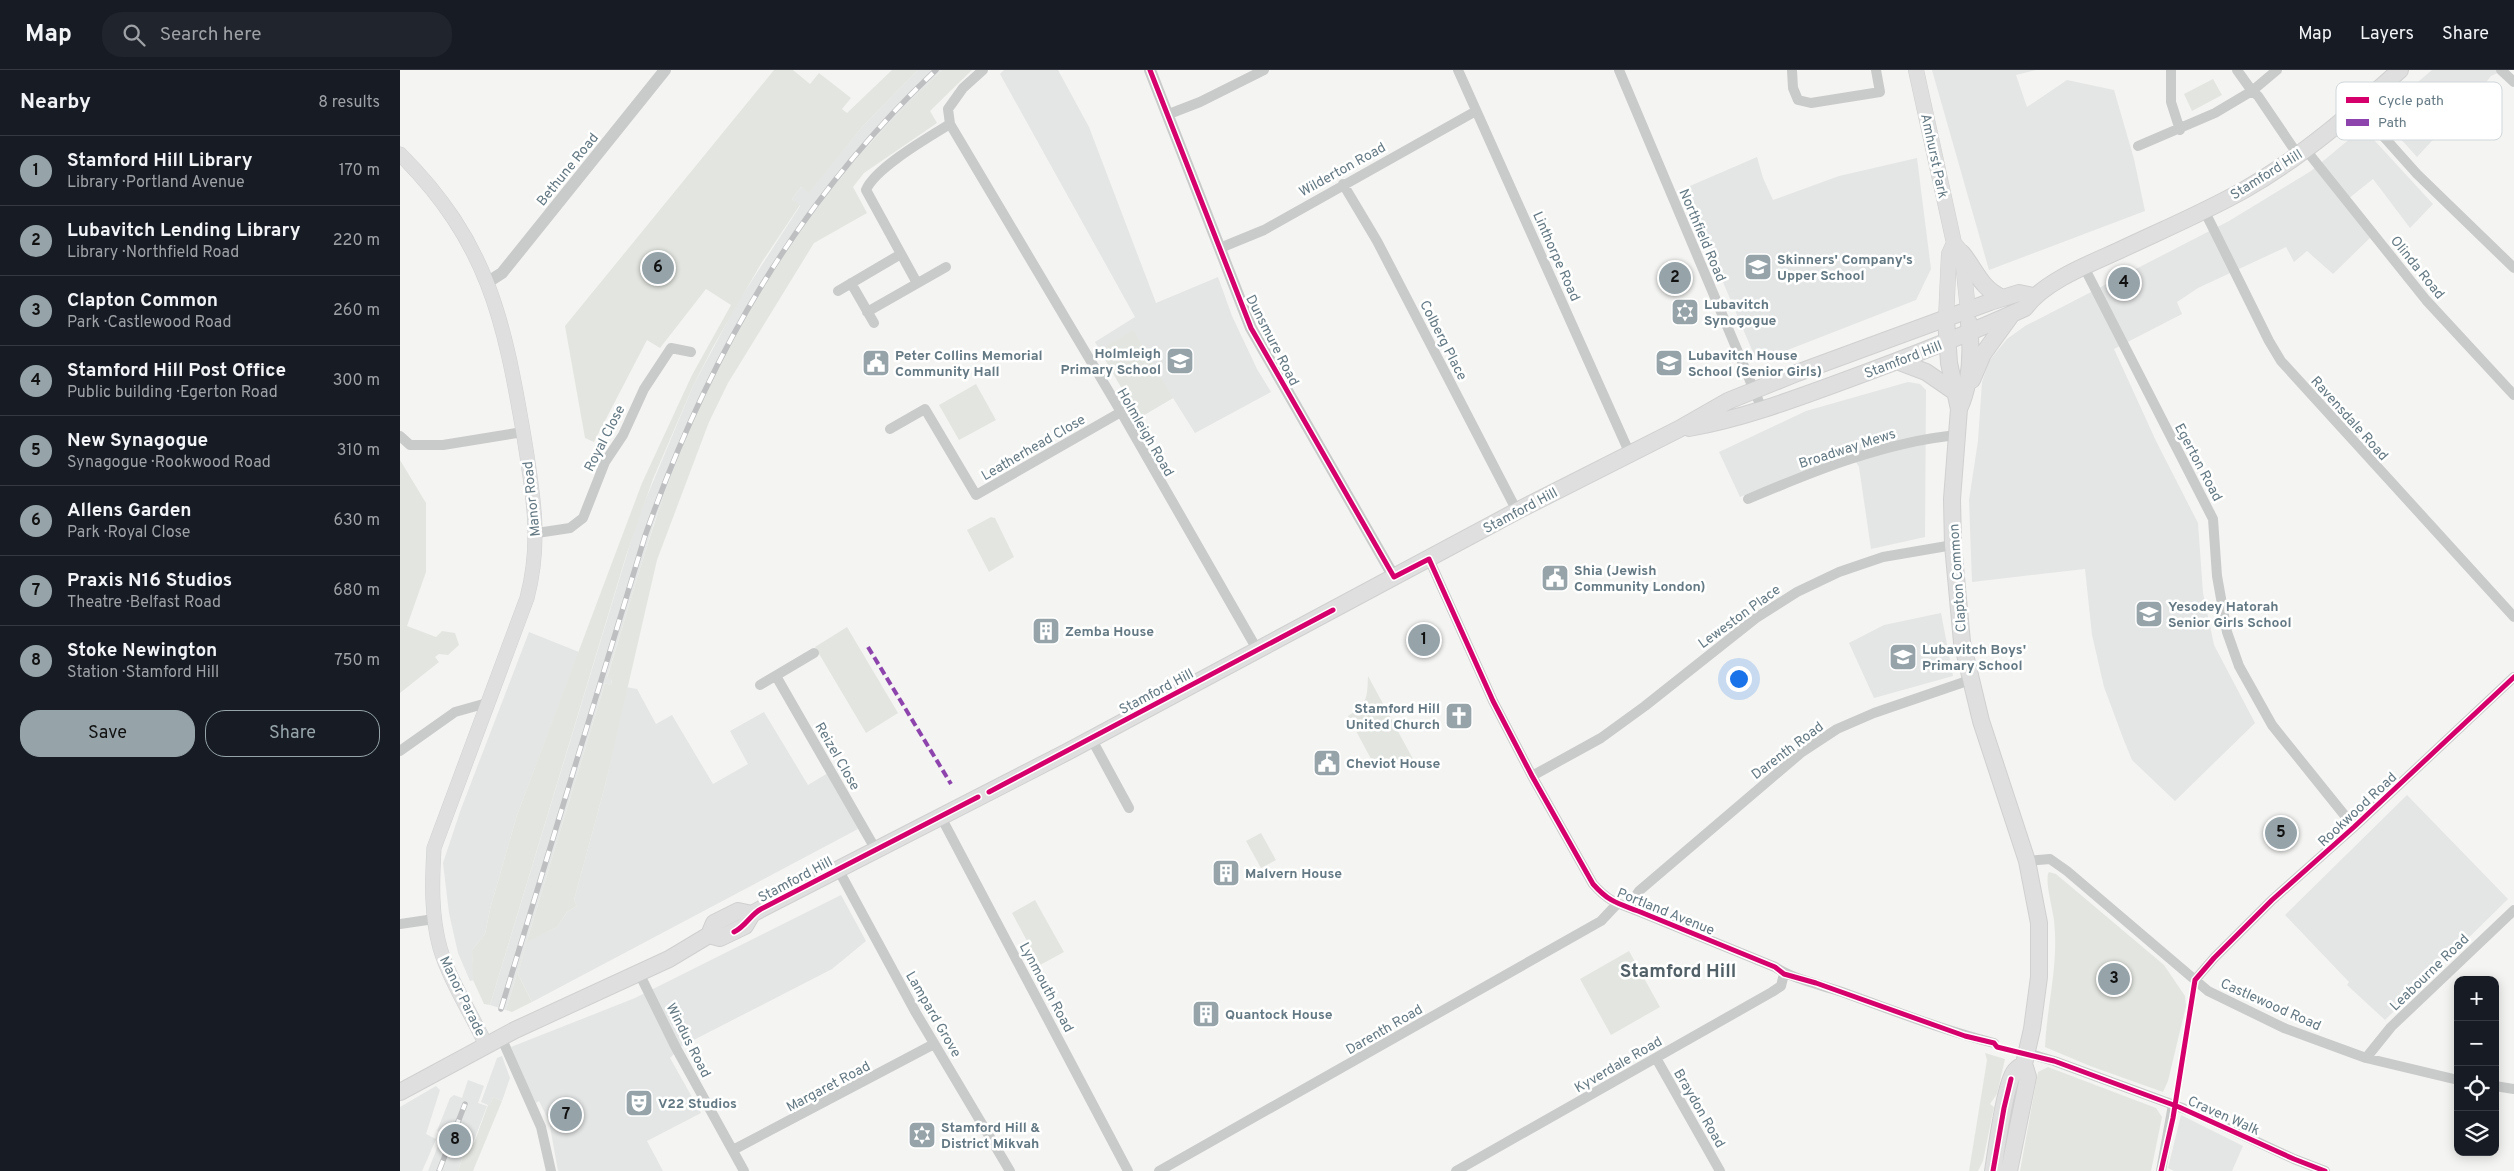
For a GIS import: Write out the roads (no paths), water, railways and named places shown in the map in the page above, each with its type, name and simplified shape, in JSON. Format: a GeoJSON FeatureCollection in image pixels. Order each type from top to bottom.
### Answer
{"type":"FeatureCollection","features":[{"type":"Feature","properties":{"kind":"highway","name":"Stamford Hill"},"geometry":{"type":"LineString","coordinates":[[2387,82],[2400,70]]}},
{"type":"Feature","properties":{"kind":"highway","name":"Stamford Hill"},"geometry":{"type":"LineString","coordinates":[[1679,429],[1762,410],[1948,342],[2025,308],[2033,296],[2084,267],[2245,189],[2302,153],[2336,126]]}},
{"type":"Feature","properties":{"kind":"highway"},"geometry":{"type":"LineString","coordinates":[[1958,248],[1977,278],[1988,290],[2003,298]]}},
{"type":"Feature","properties":{"kind":"highway","name":"Stamford Hill"},"geometry":{"type":"LineString","coordinates":[[400,1092],[494,1041],[669,959],[709,935],[714,923],[738,911],[752,914],[838,868],[941,817],[1258,651],[1517,511],[1679,429],[1728,401],[1754,389],[1968,310],[2019,293],[2033,296]]}},
{"type":"Feature","properties":{"kind":"highway","name":"Clapton Common"},"geometry":{"type":"LineString","coordinates":[[1968,310],[1970,332],[1958,409],[1952,500],[1953,545],[1961,634],[1970,680],[2027,861],[2037,904],[2039,950],[2036,1007],[2025,1058],[2028,1077],[2010,1171]]}},
{"type":"Feature","properties":{"kind":"highway"},"geometry":{"type":"LineString","coordinates":[[1961,392],[1984,354],[2012,314]]}},
{"type":"Feature","properties":{"kind":"highway"},"geometry":{"type":"LineString","coordinates":[[1946,319],[1948,342],[1961,392]]}},
{"type":"Feature","properties":{"kind":"highway"},"geometry":{"type":"LineString","coordinates":[[1897,361],[1926,372],[1961,392]]}},
{"type":"Feature","properties":{"kind":"highway"},"geometry":{"type":"LineString","coordinates":[[1818,365],[1826,387]]}},
{"type":"Feature","properties":{"kind":"highway","name":"Clapton Common"},"geometry":{"type":"LineString","coordinates":[[1993,1171],[2004,1108],[2012,1079],[2014,1072],[2025,1058]]}},
{"type":"Feature","properties":{"kind":"main road","name":"Amhurst Park"},"geometry":{"type":"LineString","coordinates":[[1916,70],[1958,248],[1968,310]]}},
{"type":"Feature","properties":{"kind":"main road","name":"Manor Road"},"geometry":{"type":"LineString","coordinates":[[400,154],[426,181],[450,212],[460,227],[488,282],[507,345],[532,484],[537,534],[534,572],[527,598],[434,848],[432,888]]}},
{"type":"Feature","properties":{"kind":"main road","name":"Amhurst Park"},"geometry":{"type":"LineString","coordinates":[[1946,319],[1949,254],[1958,248]]}},
{"type":"Feature","properties":{"kind":"main road","name":"Manor Parade"},"geometry":{"type":"LineString","coordinates":[[432,888],[434,919],[440,947],[448,966],[494,1041]]}},
{"type":"Feature","properties":{"kind":"street","name":"Bethune Road"},"geometry":{"type":"LineString","coordinates":[[488,282],[502,273],[665,70]]}},
{"type":"Feature","properties":{"kind":"street"},"geometry":{"type":"LineString","coordinates":[[917,283],[867,193],[867,187],[910,148],[950,124],[948,109],[963,88],[983,70]]}},
{"type":"Feature","properties":{"kind":"street","name":"Dunsmure Road"},"geometry":{"type":"LineString","coordinates":[[1150,70],[1252,328],[1394,578]]}},
{"type":"Feature","properties":{"kind":"street"},"geometry":{"type":"LineString","coordinates":[[1168,114],[1200,102],[1264,70]]}},
{"type":"Feature","properties":{"kind":"street","name":"Linthorpe Road"},"geometry":{"type":"LineString","coordinates":[[1458,70],[1630,454]]}},
{"type":"Feature","properties":{"kind":"street","name":"Northfield Road"},"geometry":{"type":"LineString","coordinates":[[1620,70],[1762,410]]}},
{"type":"Feature","properties":{"kind":"street"},"geometry":{"type":"LineString","coordinates":[[1792,70],[1793,88],[1798,100],[1811,102],[1880,92],[1876,70]]}},
{"type":"Feature","properties":{"kind":"street"},"geometry":{"type":"LineString","coordinates":[[2171,70],[2171,102],[2180,130]]}},
{"type":"Feature","properties":{"kind":"street","name":"Olinda Road"},"geometry":{"type":"LineString","coordinates":[[2237,70],[2302,153],[2426,300],[2514,395]]}},
{"type":"Feature","properties":{"kind":"street"},"geometry":{"type":"LineString","coordinates":[[2138,146],[2180,130],[2215,113],[2252,91],[2277,70]]}},
{"type":"Feature","properties":{"kind":"street"},"geometry":{"type":"LineString","coordinates":[[2501,70],[2514,82]]}},
{"type":"Feature","properties":{"kind":"street","name":"Wilderton Road"},"geometry":{"type":"LineString","coordinates":[[1220,248],[1264,230],[1476,111]]}},
{"type":"Feature","properties":{"kind":"street","name":"Holmleigh Road"},"geometry":{"type":"LineString","coordinates":[[950,124],[1121,412],[1258,651]]}},
{"type":"Feature","properties":{"kind":"street"},"geometry":{"type":"LineString","coordinates":[[2387,140],[2417,174],[2514,268]]}},
{"type":"Feature","properties":{"kind":"street","name":"Colberg Place"},"geometry":{"type":"LineString","coordinates":[[1343,184],[1377,241],[1517,511]]}},
{"type":"Feature","properties":{"kind":"street","name":"Ravensdale Road"},"geometry":{"type":"LineString","coordinates":[[2204,210],[2269,341],[2281,361],[2514,617]]}},
{"type":"Feature","properties":{"kind":"street"},"geometry":{"type":"LineString","coordinates":[[838,291],[901,254]]}},
{"type":"Feature","properties":{"kind":"street"},"geometry":{"type":"LineString","coordinates":[[867,312],[946,267]]}},
{"type":"Feature","properties":{"kind":"street","name":"Egerton Road"},"geometry":{"type":"LineString","coordinates":[[2084,267],[2213,519],[2219,585],[2227,632],[2239,666],[2272,725],[2354,827]]}},
{"type":"Feature","properties":{"kind":"street"},"geometry":{"type":"LineString","coordinates":[[851,283],[874,323]]}},
{"type":"Feature","properties":{"kind":"street","name":"Royal Close"},"geometry":{"type":"LineString","coordinates":[[537,534],[570,528],[583,518],[606,462],[623,435],[644,389],[656,369],[671,348],[691,352]]}},
{"type":"Feature","properties":{"kind":"street","name":"Leatherhead Close"},"geometry":{"type":"LineString","coordinates":[[890,429],[928,407],[976,495],[1121,412]]}},
{"type":"Feature","properties":{"kind":"street"},"geometry":{"type":"LineString","coordinates":[[400,436],[410,445],[443,445],[523,432]]}},
{"type":"Feature","properties":{"kind":"street","name":"Broadway Mews"},"geometry":{"type":"LineString","coordinates":[[1748,499],[1845,461],[1924,438],[1957,435]]}},
{"type":"Feature","properties":{"kind":"street","name":"Leweston Place"},"geometry":{"type":"LineString","coordinates":[[1532,776],[1601,738],[1645,706],[1756,618],[1797,592],[1839,572],[1883,557],[1953,545]]}},
{"type":"Feature","properties":{"kind":"street","name":"Portland Avenue"},"geometry":{"type":"LineString","coordinates":[[1429,559],[1493,701],[1532,776],[1594,884],[1605,897],[1617,904],[1774,967],[1784,974],[1816,983],[1965,1036],[1994,1043]]}},
{"type":"Feature","properties":{"kind":"street"},"geometry":{"type":"LineString","coordinates":[[760,685],[814,653]]}},
{"type":"Feature","properties":{"kind":"street","name":"Reizel Close"},"geometry":{"type":"LineString","coordinates":[[776,676],[876,850]]}},
{"type":"Feature","properties":{"kind":"street","name":"Rookwood Road"},"geometry":{"type":"LineString","coordinates":[[2195,980],[2214,958],[2272,900],[2354,827],[2514,677]]}},
{"type":"Feature","properties":{"kind":"street","name":"Darenth Road"},"geometry":{"type":"LineString","coordinates":[[1628,907],[1639,891],[1802,752],[1837,729],[1874,713],[1970,680]]}},
{"type":"Feature","properties":{"kind":"street"},"geometry":{"type":"LineString","coordinates":[[400,751],[455,712],[487,703]]}},
{"type":"Feature","properties":{"kind":"street"},"geometry":{"type":"LineString","coordinates":[[1091,738],[1129,808]]}},
{"type":"Feature","properties":{"kind":"street","name":"Lynmouth Road"},"geometry":{"type":"LineString","coordinates":[[941,817],[1128,1171]]}},
{"type":"Feature","properties":{"kind":"street","name":"Castlewood Road"},"geometry":{"type":"LineString","coordinates":[[2027,861],[2050,859],[2208,991],[2284,1028],[2366,1058],[2454,1079]]}},
{"type":"Feature","properties":{"kind":"street","name":"Lampard Grove"},"geometry":{"type":"LineString","coordinates":[[838,868],[934,1044],[1010,1171]]}},
{"type":"Feature","properties":{"kind":"street","name":"Darenth Road"},"geometry":{"type":"LineString","coordinates":[[1159,1171],[1593,926],[1609,914],[1617,904]]}},
{"type":"Feature","properties":{"kind":"street","name":"Leabourne Road"},"geometry":{"type":"LineString","coordinates":[[2366,1058],[2392,1027],[2514,910]]}},
{"type":"Feature","properties":{"kind":"street"},"geometry":{"type":"LineString","coordinates":[[400,924],[434,919]]}},
{"type":"Feature","properties":{"kind":"street","name":"Windus Road"},"geometry":{"type":"LineString","coordinates":[[639,973],[675,1046],[744,1171]]}},
{"type":"Feature","properties":{"kind":"street","name":"Kyverdale Road"},"geometry":{"type":"LineString","coordinates":[[1456,1171],[1772,992],[1781,986],[1784,974]]}},
{"type":"Feature","properties":{"kind":"street"},"geometry":{"type":"LineString","coordinates":[[494,1041],[541,1127],[551,1171]]}},
{"type":"Feature","properties":{"kind":"street","name":"Margaret Road"},"geometry":{"type":"LineString","coordinates":[[733,1150],[934,1044]]}},
{"type":"Feature","properties":{"kind":"street","name":"Braydon Road"},"geometry":{"type":"LineString","coordinates":[[1656,1058],[1720,1171]]}},
{"type":"Feature","properties":{"kind":"street","name":"Craven Walk"},"geometry":{"type":"LineString","coordinates":[[2025,1058],[2054,1060],[2174,1105],[2294,1160],[2325,1171]]}},
{"type":"Feature","properties":{"kind":"street"},"geometry":{"type":"LineString","coordinates":[[2499,1086],[2513,1086]]}},
{"type":"Feature","properties":{"kind":"street"},"geometry":{"type":"LineString","coordinates":[[2161,1171],[2174,1105]]}},
{"type":"Feature","properties":{"kind":"railway"},"geometry":{"type":"LineString","coordinates":[[501,1009],[645,536],[697,406],[728,344],[762,285],[799,228],[841,173],[886,120],[936,70]]}},
{"type":"Feature","properties":{"kind":"railway"},"geometry":{"type":"LineString","coordinates":[[439,1171],[465,1104]]}},
{"type":"Feature","properties":{"kind":"place","name":"Skinners' Company's Upper School"},"geometry":{"type":"Point","coordinates":[1758,267]}},
{"type":"Feature","properties":{"kind":"place","name":"Allens Garden"},"geometry":{"type":"Point","coordinates":[658,268]}},
{"type":"Feature","properties":{"kind":"place","name":"Lubavitch Lending Library"},"geometry":{"type":"Point","coordinates":[1675,278]}},
{"type":"Feature","properties":{"kind":"place","name":"Stamford Hill Post Office"},"geometry":{"type":"Point","coordinates":[2124,283]}},
{"type":"Feature","properties":{"kind":"place","name":"Lubavitch Synogogue"},"geometry":{"type":"Point","coordinates":[1685,312]}},
{"type":"Feature","properties":{"kind":"place","name":"Holmleigh Primary School"},"geometry":{"type":"Point","coordinates":[1180,361]}},
{"type":"Feature","properties":{"kind":"place","name":"Peter Collins Memorial Community Hall"},"geometry":{"type":"Point","coordinates":[876,363]}},
{"type":"Feature","properties":{"kind":"place","name":"Lubavitch House School (Senior Girls)"},"geometry":{"type":"Point","coordinates":[1669,363]}},
{"type":"Feature","properties":{"kind":"place","name":"Shia (Jewish Community London)"},"geometry":{"type":"Point","coordinates":[1555,578]}},
{"type":"Feature","properties":{"kind":"place","name":"Yesodey Hatorah Senior Girls School"},"geometry":{"type":"Point","coordinates":[2149,614]}},
{"type":"Feature","properties":{"kind":"place","name":"Zemba House"},"geometry":{"type":"Point","coordinates":[1046,631]}},
{"type":"Feature","properties":{"kind":"place","name":"Stamford Hill Library"},"geometry":{"type":"Point","coordinates":[1424,640]}},
{"type":"Feature","properties":{"kind":"place","name":"Lubavitch Boys' Primary School"},"geometry":{"type":"Point","coordinates":[1903,657]}},
{"type":"Feature","properties":{"kind":"place","name":"Stamford Hill United Church"},"geometry":{"type":"Point","coordinates":[1459,716]}},
{"type":"Feature","properties":{"kind":"place","name":"Cheviot House"},"geometry":{"type":"Point","coordinates":[1327,763]}},
{"type":"Feature","properties":{"kind":"place","name":"New Synagogue"},"geometry":{"type":"Point","coordinates":[2281,833]}},
{"type":"Feature","properties":{"kind":"place","name":"Malvern House"},"geometry":{"type":"Point","coordinates":[1226,873]}},
{"type":"Feature","properties":{"kind":"place","name":"Clapton Common"},"geometry":{"type":"Point","coordinates":[2114,979]}},
{"type":"Feature","properties":{"kind":"place","name":"Quantock House"},"geometry":{"type":"Point","coordinates":[1206,1014]}},
{"type":"Feature","properties":{"kind":"place","name":"V22 Studios"},"geometry":{"type":"Point","coordinates":[639,1103]}},
{"type":"Feature","properties":{"kind":"place","name":"Praxis N16 Studios"},"geometry":{"type":"Point","coordinates":[566,1115]}},
{"type":"Feature","properties":{"kind":"place","name":"Stamford Hill & District Mikvah"},"geometry":{"type":"Point","coordinates":[922,1135]}},
{"type":"Feature","properties":{"kind":"place","name":"Stoke Newington"},"geometry":{"type":"Point","coordinates":[455,1140]}},
{"type":"Feature","properties":{"kind":"district","name":"Stamford Hill"},"geometry":{"type":"Point","coordinates":[1678,970]}}]}
